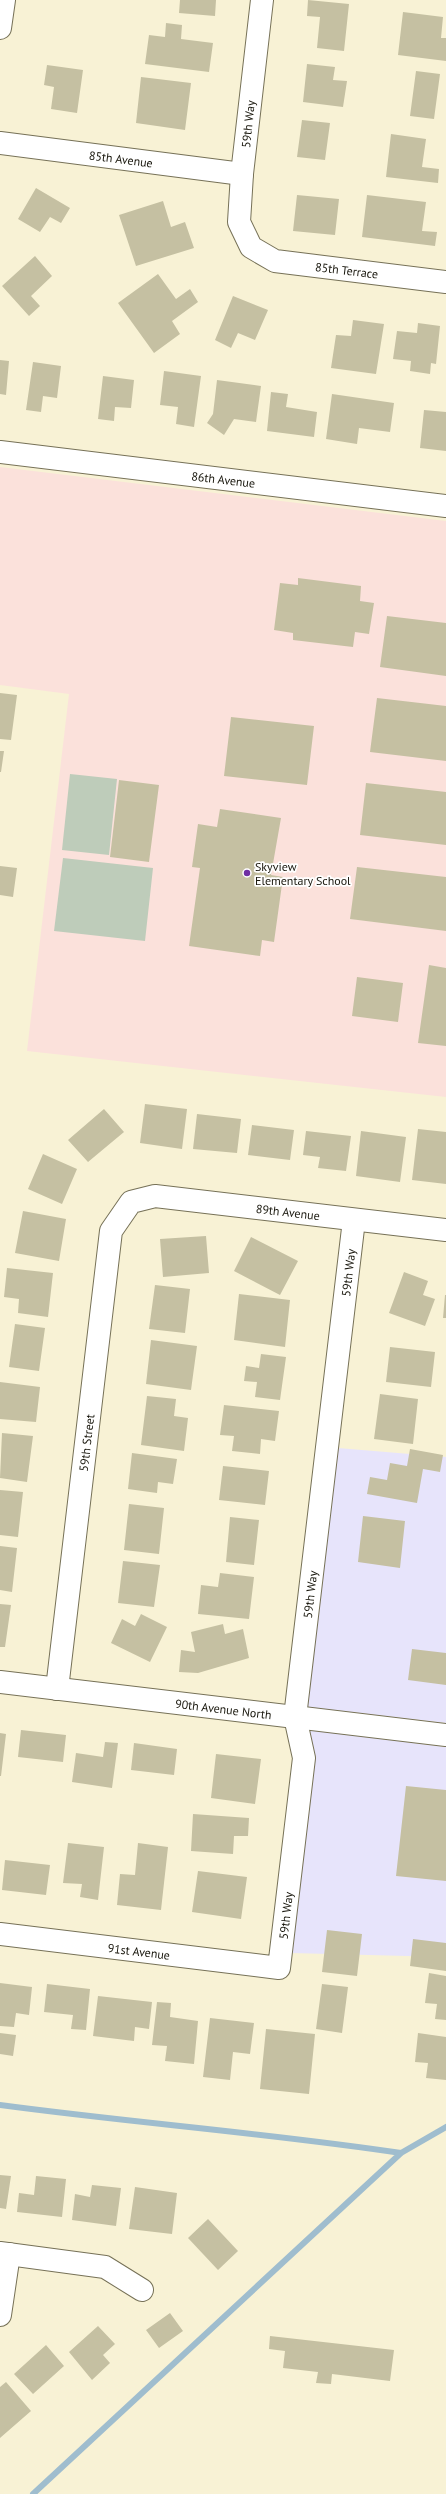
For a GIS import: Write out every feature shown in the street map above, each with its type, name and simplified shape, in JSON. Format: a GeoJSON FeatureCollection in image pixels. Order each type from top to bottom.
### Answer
{"type":"FeatureCollection","features":[{"type":"Feature","properties":{"kind":"street"},"geometry":{"type":"LineString","coordinates":[[0,28],[4,0]]}},
{"type":"Feature","properties":{"kind":"street","name":"59th Way"},"geometry":{"type":"LineString","coordinates":[[251,247],[239,222],[242,174],[262,0]]}},
{"type":"Feature","properties":{"kind":"street","name":"85th Avenue"},"geometry":{"type":"LineString","coordinates":[[0,143],[242,174]]}},
{"type":"Feature","properties":{"kind":"street","name":"85th Terrace"},"geometry":{"type":"LineString","coordinates":[[251,247],[275,261],[446,282]]}},
{"type":"Feature","properties":{"kind":"street","name":"86th Avenue"},"geometry":{"type":"LineString","coordinates":[[0,452],[446,506]]}},
{"type":"Feature","properties":{"kind":"street","name":"89th Avenue"},"geometry":{"type":"LineString","coordinates":[[131,1202],[155,1196],[446,1230]]}},
{"type":"Feature","properties":{"kind":"street","name":"59th Street"},"geometry":{"type":"LineString","coordinates":[[57,1689],[111,1231],[131,1202]]}},
{"type":"Feature","properties":{"kind":"street","name":"59th Way"},"geometry":{"type":"LineString","coordinates":[[278,1968],[304,1758],[295,1717],[354,1220]]}},
{"type":"Feature","properties":{"kind":"street","name":"90th Avenue North"},"geometry":{"type":"LineString","coordinates":[[0,1682],[446,1735]]}},
{"type":"Feature","properties":{"kind":"street","name":"91st Avenue"},"geometry":{"type":"LineString","coordinates":[[0,1934],[278,1968]]}},
{"type":"Feature","properties":{"kind":"street"},"geometry":{"type":"LineString","coordinates":[[0,2315],[5,2254],[105,2267],[142,2290]]}},
{"type":"Feature","properties":{"kind":"shaded area","name":"Skyview Elementary School"},"geometry":{"type":"Polygon","coordinates":[[[0,467],[446,521],[446,1097],[27,1051],[69,694],[0,685],[0,467]]]}},
{"type":"Feature","properties":{"kind":"shaded area"},"geometry":{"type":"Polygon","coordinates":[[[338,1448],[446,1457],[446,1723],[307,1707],[338,1448]]]}},
{"type":"Feature","properties":{"kind":"shaded area"},"geometry":{"type":"Polygon","coordinates":[[[309,1730],[446,1747],[446,1957],[291,1953],[309,1730]]]}},
{"type":"Feature","properties":{"kind":"green space"},"geometry":{"type":"Polygon","coordinates":[[[70,774],[117,779],[109,855],[62,850],[70,774]]]}},
{"type":"Feature","properties":{"kind":"green space"},"geometry":{"type":"Polygon","coordinates":[[[63,858],[153,868],[145,941],[54,931],[63,858]]]}},
{"type":"Feature","properties":{"kind":"building"},"geometry":{"type":"Polygon","coordinates":[[[180,0],[216,0],[215,16],[179,13],[180,0]]]}},
{"type":"Feature","properties":{"kind":"building"},"geometry":{"type":"Polygon","coordinates":[[[308,0],[349,4],[344,51],[317,48],[320,17],[307,16],[308,0]]]}},
{"type":"Feature","properties":{"kind":"building"},"geometry":{"type":"Polygon","coordinates":[[[403,12],[443,17],[441,38],[446,38],[446,61],[398,55],[403,12]]]}},
{"type":"Feature","properties":{"kind":"building"},"geometry":{"type":"Polygon","coordinates":[[[166,23],[182,25],[181,39],[213,43],[209,72],[145,64],[149,35],[165,37],[166,23]]]}},
{"type":"Feature","properties":{"kind":"building"},"geometry":{"type":"Polygon","coordinates":[[[307,64],[335,67],[333,80],[347,81],[343,107],[303,102],[307,64]]]}},
{"type":"Feature","properties":{"kind":"building"},"geometry":{"type":"Polygon","coordinates":[[[47,65],[83,70],[77,113],[51,109],[54,87],[44,85],[47,65]]]}},
{"type":"Feature","properties":{"kind":"building"},"geometry":{"type":"Polygon","coordinates":[[[416,71],[440,74],[434,119],[410,116],[416,71]]]}},
{"type":"Feature","properties":{"kind":"building"},"geometry":{"type":"Polygon","coordinates":[[[141,77],[191,83],[185,130],[136,123],[141,77]]]}},
{"type":"Feature","properties":{"kind":"building"},"geometry":{"type":"Polygon","coordinates":[[[302,120],[330,123],[325,160],[297,157],[302,120]]]}},
{"type":"Feature","properties":{"kind":"building"},"geometry":{"type":"Polygon","coordinates":[[[391,134],[426,139],[422,167],[439,169],[438,183],[386,177],[391,134]]]}},
{"type":"Feature","properties":{"kind":"building"},"geometry":{"type":"Polygon","coordinates":[[[36,188],[70,208],[61,223],[50,217],[40,232],[18,219],[36,188]]]}},
{"type":"Feature","properties":{"kind":"building"},"geometry":{"type":"Polygon","coordinates":[[[297,195],[339,199],[335,235],[293,231],[297,195]]]}},
{"type":"Feature","properties":{"kind":"building"},"geometry":{"type":"Polygon","coordinates":[[[367,195],[426,202],[422,231],[437,232],[435,246],[362,237],[367,195]]]}},
{"type":"Feature","properties":{"kind":"building"},"geometry":{"type":"Polygon","coordinates":[[[163,201],[171,227],[185,222],[194,248],[136,266],[119,215],[163,201]]]}},
{"type":"Feature","properties":{"kind":"building"},"geometry":{"type":"Polygon","coordinates":[[[35,256],[52,276],[31,296],[40,306],[29,316],[2,286],[35,256]]]}},
{"type":"Feature","properties":{"kind":"building"},"geometry":{"type":"Polygon","coordinates":[[[158,274],[176,299],[190,289],[198,302],[172,321],[180,334],[154,353],[118,303],[158,274]]]}},
{"type":"Feature","properties":{"kind":"building"},"geometry":{"type":"Polygon","coordinates":[[[233,296],[268,310],[255,340],[238,333],[231,348],[215,340],[233,296]]]}},
{"type":"Feature","properties":{"kind":"building"},"geometry":{"type":"Polygon","coordinates":[[[353,320],[384,324],[376,374],[331,368],[336,335],[351,336],[353,320]]]}},
{"type":"Feature","properties":{"kind":"building"},"geometry":{"type":"Polygon","coordinates":[[[418,323],[440,326],[436,364],[431,363],[430,374],[410,371],[411,361],[393,359],[397,331],[417,333],[418,323]]]}},
{"type":"Feature","properties":{"kind":"building"},"geometry":{"type":"Polygon","coordinates":[[[0,360],[9,361],[6,395],[0,394],[0,360]]]}},
{"type":"Feature","properties":{"kind":"building"},"geometry":{"type":"Polygon","coordinates":[[[33,362],[61,366],[57,398],[43,396],[41,412],[26,410],[33,362]]]}},
{"type":"Feature","properties":{"kind":"building"},"geometry":{"type":"Polygon","coordinates":[[[164,371],[201,376],[194,427],[176,424],[178,407],[160,405],[164,371]]]}},
{"type":"Feature","properties":{"kind":"building"},"geometry":{"type":"Polygon","coordinates":[[[103,376],[134,380],[131,408],[115,407],[114,421],[98,419],[103,376]]]}},
{"type":"Feature","properties":{"kind":"building"},"geometry":{"type":"Polygon","coordinates":[[[217,380],[261,386],[256,422],[234,419],[224,435],[207,423],[213,414],[217,380]]]}},
{"type":"Feature","properties":{"kind":"building"},"geometry":{"type":"Polygon","coordinates":[[[271,392],[288,394],[286,407],[317,412],[314,437],[267,431],[271,392]]]}},
{"type":"Feature","properties":{"kind":"building"},"geometry":{"type":"Polygon","coordinates":[[[332,394],[394,403],[390,432],[359,428],[357,444],[326,439],[332,394]]]}},
{"type":"Feature","properties":{"kind":"building"},"geometry":{"type":"Polygon","coordinates":[[[424,410],[446,412],[446,451],[420,448],[424,410]]]}},
{"type":"Feature","properties":{"kind":"building"},"geometry":{"type":"Polygon","coordinates":[[[298,578],[361,586],[360,601],[374,603],[369,634],[355,632],[353,647],[293,640],[293,633],[274,630],[280,583],[298,585],[298,578]]]}},
{"type":"Feature","properties":{"kind":"building"},"geometry":{"type":"Polygon","coordinates":[[[387,616],[446,623],[446,676],[380,667],[387,616]]]}},
{"type":"Feature","properties":{"kind":"building"},"geometry":{"type":"Polygon","coordinates":[[[0,693],[17,695],[11,740],[0,739],[0,693]]]}},
{"type":"Feature","properties":{"kind":"building"},"geometry":{"type":"Polygon","coordinates":[[[377,698],[446,706],[446,761],[370,752],[377,698]]]}},
{"type":"Feature","properties":{"kind":"building"},"geometry":{"type":"Polygon","coordinates":[[[231,717],[314,726],[307,785],[224,776],[231,717]]]}},
{"type":"Feature","properties":{"kind":"building"},"geometry":{"type":"Polygon","coordinates":[[[0,751],[4,751],[1,772],[0,772],[0,751]]]}},
{"type":"Feature","properties":{"kind":"building"},"geometry":{"type":"Polygon","coordinates":[[[119,780],[159,785],[149,862],[110,857],[119,780]]]}},
{"type":"Feature","properties":{"kind":"building"},"geometry":{"type":"Polygon","coordinates":[[[366,783],[446,792],[446,845],[360,835],[366,783]]]}},
{"type":"Feature","properties":{"kind":"building"},"geometry":{"type":"Polygon","coordinates":[[[220,809],[281,818],[271,875],[283,877],[274,942],[262,940],[260,956],[189,946],[200,868],[192,867],[198,824],[217,827],[220,809]]]}},
{"type":"Feature","properties":{"kind":"building"},"geometry":{"type":"Polygon","coordinates":[[[0,866],[17,868],[13,897],[0,895],[0,866]]]}},
{"type":"Feature","properties":{"kind":"building"},"geometry":{"type":"Polygon","coordinates":[[[357,867],[446,877],[446,931],[350,919],[357,867]]]}},
{"type":"Feature","properties":{"kind":"building"},"geometry":{"type":"Polygon","coordinates":[[[429,965],[446,968],[446,1046],[418,1043],[429,965]]]}},
{"type":"Feature","properties":{"kind":"building"},"geometry":{"type":"Polygon","coordinates":[[[357,977],[403,983],[398,1022],[352,1016],[357,977]]]}},
{"type":"Feature","properties":{"kind":"building"},"geometry":{"type":"Polygon","coordinates":[[[145,1104],[187,1109],[182,1149],[140,1143],[145,1104]]]}},
{"type":"Feature","properties":{"kind":"building"},"geometry":{"type":"Polygon","coordinates":[[[104,1109],[124,1132],[88,1162],[68,1140],[104,1109]]]}},
{"type":"Feature","properties":{"kind":"building"},"geometry":{"type":"Polygon","coordinates":[[[197,1114],[241,1119],[237,1153],[193,1149],[197,1114]]]}},
{"type":"Feature","properties":{"kind":"building"},"geometry":{"type":"Polygon","coordinates":[[[252,1125],[294,1130],[290,1160],[248,1155],[252,1125]]]}},
{"type":"Feature","properties":{"kind":"building"},"geometry":{"type":"Polygon","coordinates":[[[418,1129],[446,1132],[446,1184],[412,1180],[418,1129]]]}},
{"type":"Feature","properties":{"kind":"building"},"geometry":{"type":"Polygon","coordinates":[[[306,1131],[351,1136],[346,1171],[318,1168],[320,1157],[303,1155],[306,1131]]]}},
{"type":"Feature","properties":{"kind":"building"},"geometry":{"type":"Polygon","coordinates":[[[361,1131],[406,1137],[400,1182],[356,1176],[361,1131]]]}},
{"type":"Feature","properties":{"kind":"building"},"geometry":{"type":"Polygon","coordinates":[[[43,1154],[77,1169],[62,1204],[28,1189],[43,1154]]]}},
{"type":"Feature","properties":{"kind":"building"},"geometry":{"type":"Polygon","coordinates":[[[23,1211],[66,1219],[59,1261],[15,1253],[23,1211]]]}},
{"type":"Feature","properties":{"kind":"building"},"geometry":{"type":"Polygon","coordinates":[[[206,1236],[209,1273],[163,1277],[160,1239],[206,1236]]]}},
{"type":"Feature","properties":{"kind":"building"},"geometry":{"type":"Polygon","coordinates":[[[251,1237],[298,1261],[280,1295],[234,1271],[251,1237]]]}},
{"type":"Feature","properties":{"kind":"building"},"geometry":{"type":"Polygon","coordinates":[[[7,1268],[53,1273],[48,1317],[18,1313],[19,1299],[4,1297],[7,1268]]]}},
{"type":"Feature","properties":{"kind":"building"},"geometry":{"type":"Polygon","coordinates":[[[404,1272],[428,1281],[423,1295],[435,1299],[425,1326],[389,1313],[404,1272]]]}},
{"type":"Feature","properties":{"kind":"building"},"geometry":{"type":"Polygon","coordinates":[[[155,1285],[190,1289],[185,1333],[149,1329],[155,1285]]]}},
{"type":"Feature","properties":{"kind":"building"},"geometry":{"type":"Polygon","coordinates":[[[239,1294],[290,1300],[285,1347],[234,1340],[239,1294]]]}},
{"type":"Feature","properties":{"kind":"building"},"geometry":{"type":"Polygon","coordinates":[[[445,1295],[446,1318],[443,1318],[445,1295]]]}},
{"type":"Feature","properties":{"kind":"building"},"geometry":{"type":"Polygon","coordinates":[[[15,1324],[45,1328],[39,1371],[9,1367],[15,1324]]]}},
{"type":"Feature","properties":{"kind":"building"},"geometry":{"type":"Polygon","coordinates":[[[151,1340],[197,1346],[191,1390],[146,1384],[151,1340]]]}},
{"type":"Feature","properties":{"kind":"building"},"geometry":{"type":"Polygon","coordinates":[[[390,1347],[435,1352],[431,1387],[386,1382],[390,1347]]]}},
{"type":"Feature","properties":{"kind":"building"},"geometry":{"type":"Polygon","coordinates":[[[261,1354],[286,1357],[280,1400],[255,1397],[257,1382],[244,1381],[246,1366],[259,1368],[261,1354]]]}},
{"type":"Feature","properties":{"kind":"building"},"geometry":{"type":"Polygon","coordinates":[[[0,1382],[40,1387],[36,1422],[0,1419],[0,1382]]]}},
{"type":"Feature","properties":{"kind":"building"},"geometry":{"type":"Polygon","coordinates":[[[380,1394],[418,1399],[413,1444],[374,1439],[380,1394]]]}},
{"type":"Feature","properties":{"kind":"building"},"geometry":{"type":"Polygon","coordinates":[[[147,1396],[176,1399],[174,1416],[188,1418],[184,1451],[141,1445],[147,1396]]]}},
{"type":"Feature","properties":{"kind":"building"},"geometry":{"type":"Polygon","coordinates":[[[224,1405],[279,1411],[275,1441],[261,1439],[260,1454],[232,1451],[234,1436],[220,1435],[224,1405]]]}},
{"type":"Feature","properties":{"kind":"building"},"geometry":{"type":"Polygon","coordinates":[[[2,1433],[33,1436],[27,1482],[0,1478],[2,1433]]]}},
{"type":"Feature","properties":{"kind":"building"},"geometry":{"type":"Polygon","coordinates":[[[410,1449],[443,1455],[440,1472],[423,1469],[417,1503],[367,1494],[370,1477],[387,1480],[390,1463],[407,1466],[410,1449]]]}},
{"type":"Feature","properties":{"kind":"building"},"geometry":{"type":"Polygon","coordinates":[[[132,1453],[177,1459],[173,1484],[158,1482],[157,1493],[128,1489],[132,1453]]]}},
{"type":"Feature","properties":{"kind":"building"},"geometry":{"type":"Polygon","coordinates":[[[223,1466],[269,1471],[265,1505],[219,1500],[223,1466]]]}},
{"type":"Feature","properties":{"kind":"building"},"geometry":{"type":"Polygon","coordinates":[[[0,1490],[23,1492],[18,1537],[0,1535],[0,1490]]]}},
{"type":"Feature","properties":{"kind":"building"},"geometry":{"type":"Polygon","coordinates":[[[129,1504],[164,1508],[159,1554],[124,1550],[129,1504]]]}},
{"type":"Feature","properties":{"kind":"building"},"geometry":{"type":"Polygon","coordinates":[[[363,1516],[405,1521],[400,1568],[358,1562],[363,1516]]]}},
{"type":"Feature","properties":{"kind":"building"},"geometry":{"type":"Polygon","coordinates":[[[230,1517],[259,1520],[254,1565],[226,1562],[230,1517]]]}},
{"type":"Feature","properties":{"kind":"building"},"geometry":{"type":"Polygon","coordinates":[[[0,1546],[17,1548],[12,1592],[0,1590],[0,1546]]]}},
{"type":"Feature","properties":{"kind":"building"},"geometry":{"type":"Polygon","coordinates":[[[123,1561],[160,1565],[154,1607],[118,1603],[123,1561]]]}},
{"type":"Feature","properties":{"kind":"building"},"geometry":{"type":"Polygon","coordinates":[[[220,1573],[254,1577],[249,1619],[198,1614],[201,1585],[218,1587],[220,1573]]]}},
{"type":"Feature","properties":{"kind":"building"},"geometry":{"type":"Polygon","coordinates":[[[0,1604],[11,1605],[5,1647],[0,1647],[0,1604]]]}},
{"type":"Feature","properties":{"kind":"building"},"geometry":{"type":"Polygon","coordinates":[[[141,1614],[167,1627],[150,1662],[111,1643],[122,1619],[135,1626],[141,1614]]]}},
{"type":"Feature","properties":{"kind":"building"},"geometry":{"type":"Polygon","coordinates":[[[223,1624],[225,1634],[243,1629],[249,1658],[198,1673],[179,1672],[181,1650],[195,1652],[191,1632],[223,1624]]]}},
{"type":"Feature","properties":{"kind":"building"},"geometry":{"type":"Polygon","coordinates":[[[412,1649],[446,1653],[446,1685],[408,1680],[412,1649]]]}},
{"type":"Feature","properties":{"kind":"building"},"geometry":{"type":"Polygon","coordinates":[[[21,1730],[66,1735],[63,1762],[18,1757],[21,1730]]]}},
{"type":"Feature","properties":{"kind":"building"},"geometry":{"type":"Polygon","coordinates":[[[0,1733],[6,1734],[1,1776],[0,1776],[0,1733]]]}},
{"type":"Feature","properties":{"kind":"building"},"geometry":{"type":"Polygon","coordinates":[[[105,1742],[118,1743],[112,1788],[72,1782],[76,1753],[103,1757],[105,1742]]]}},
{"type":"Feature","properties":{"kind":"building"},"geometry":{"type":"Polygon","coordinates":[[[134,1743],[177,1749],[174,1775],[131,1770],[134,1743]]]}},
{"type":"Feature","properties":{"kind":"building"},"geometry":{"type":"Polygon","coordinates":[[[216,1754],[261,1759],[255,1804],[211,1798],[216,1754]]]}},
{"type":"Feature","properties":{"kind":"building"},"geometry":{"type":"Polygon","coordinates":[[[406,1786],[446,1790],[446,1881],[396,1876],[406,1786]]]}},
{"type":"Feature","properties":{"kind":"building"},"geometry":{"type":"Polygon","coordinates":[[[193,1814],[249,1818],[248,1836],[234,1836],[233,1854],[191,1851],[193,1814]]]}},
{"type":"Feature","properties":{"kind":"building"},"geometry":{"type":"Polygon","coordinates":[[[68,1843],[104,1847],[98,1900],[80,1897],[82,1884],[63,1883],[68,1843]]]}},
{"type":"Feature","properties":{"kind":"building"},"geometry":{"type":"Polygon","coordinates":[[[138,1843],[168,1847],[161,1910],[117,1905],[120,1874],[135,1875],[138,1843]]]}},
{"type":"Feature","properties":{"kind":"building"},"geometry":{"type":"Polygon","coordinates":[[[5,1860],[50,1865],[46,1895],[2,1890],[5,1860]]]}},
{"type":"Feature","properties":{"kind":"building"},"geometry":{"type":"Polygon","coordinates":[[[198,1871],[247,1877],[241,1919],[192,1912],[198,1871]]]}},
{"type":"Feature","properties":{"kind":"building"},"geometry":{"type":"Polygon","coordinates":[[[327,1930],[362,1934],[357,1976],[322,1972],[327,1930]]]}},
{"type":"Feature","properties":{"kind":"building"},"geometry":{"type":"Polygon","coordinates":[[[413,1939],[446,1943],[446,1971],[410,1966],[413,1939]]]}},
{"type":"Feature","properties":{"kind":"building"},"geometry":{"type":"Polygon","coordinates":[[[429,1973],[446,1976],[446,2020],[435,2019],[437,2004],[425,2003],[429,1973]]]}},
{"type":"Feature","properties":{"kind":"building"},"geometry":{"type":"Polygon","coordinates":[[[0,1983],[32,1987],[29,2015],[16,2013],[14,2027],[0,2026],[0,1983]]]}},
{"type":"Feature","properties":{"kind":"building"},"geometry":{"type":"Polygon","coordinates":[[[47,1984],[90,1989],[86,2030],[71,2029],[73,2015],[44,2012],[47,1984]]]}},
{"type":"Feature","properties":{"kind":"building"},"geometry":{"type":"Polygon","coordinates":[[[322,1984],[348,1987],[342,2033],[316,2029],[322,1984]]]}},
{"type":"Feature","properties":{"kind":"building"},"geometry":{"type":"Polygon","coordinates":[[[98,1996],[152,2002],[149,2029],[135,2027],[134,2041],[93,2036],[98,1996]]]}},
{"type":"Feature","properties":{"kind":"building"},"geometry":{"type":"Polygon","coordinates":[[[157,2002],[171,2003],[170,2017],[198,2021],[194,2064],[165,2061],[167,2046],[152,2045],[157,2002]]]}},
{"type":"Feature","properties":{"kind":"building"},"geometry":{"type":"Polygon","coordinates":[[[210,2018],[254,2023],[250,2054],[233,2052],[230,2080],[203,2077],[210,2018]]]}},
{"type":"Feature","properties":{"kind":"building"},"geometry":{"type":"Polygon","coordinates":[[[266,2029],[315,2034],[309,2094],[260,2089],[266,2029]]]}},
{"type":"Feature","properties":{"kind":"building"},"geometry":{"type":"Polygon","coordinates":[[[0,2033],[16,2035],[13,2056],[0,2054],[0,2033]]]}},
{"type":"Feature","properties":{"kind":"building"},"geometry":{"type":"Polygon","coordinates":[[[418,2033],[446,2037],[446,2080],[426,2078],[428,2063],[415,2062],[418,2033]]]}},
{"type":"Feature","properties":{"kind":"building"},"geometry":{"type":"Polygon","coordinates":[[[0,2175],[11,2176],[6,2209],[0,2208],[0,2175]]]}},
{"type":"Feature","properties":{"kind":"building"},"geometry":{"type":"Polygon","coordinates":[[[36,2176],[66,2179],[62,2217],[17,2212],[19,2193],[34,2195],[36,2176]]]}},
{"type":"Feature","properties":{"kind":"building"},"geometry":{"type":"Polygon","coordinates":[[[92,2185],[121,2188],[116,2226],[72,2220],[75,2194],[90,2197],[92,2185]]]}},
{"type":"Feature","properties":{"kind":"building"},"geometry":{"type":"Polygon","coordinates":[[[135,2187],[177,2193],[172,2234],[129,2229],[135,2187]]]}},
{"type":"Feature","properties":{"kind":"building"},"geometry":{"type":"Polygon","coordinates":[[[208,2219],[238,2251],[218,2270],[188,2238],[208,2219]]]}},
{"type":"Feature","properties":{"kind":"building"},"geometry":{"type":"Polygon","coordinates":[[[170,2313],[183,2331],[159,2348],[146,2330],[170,2313]]]}},
{"type":"Feature","properties":{"kind":"building"},"geometry":{"type":"Polygon","coordinates":[[[98,2326],[115,2344],[103,2355],[110,2363],[92,2380],[69,2352],[98,2326]]]}},
{"type":"Feature","properties":{"kind":"building"},"geometry":{"type":"Polygon","coordinates":[[[270,2336],[394,2350],[390,2381],[332,2374],[331,2384],[316,2383],[318,2372],[283,2368],[285,2351],[269,2349],[270,2336]]]}},
{"type":"Feature","properties":{"kind":"building"},"geometry":{"type":"Polygon","coordinates":[[[46,2345],[64,2366],[33,2394],[14,2374],[46,2345]]]}},
{"type":"Feature","properties":{"kind":"building"},"geometry":{"type":"Polygon","coordinates":[[[6,2382],[31,2411],[0,2438],[0,2387],[6,2382]]]}},
{"type":"Feature","properties":{"kind":"waterway"},"geometry":{"type":"LineString","coordinates":[[0,2105],[401,2153]]}},
{"type":"Feature","properties":{"kind":"waterway"},"geometry":{"type":"LineString","coordinates":[[33,2494],[401,2153],[446,2127]]}},
{"type":"Feature","properties":{"kind":"place","name":"Skyview Elementary School"},"geometry":{"type":"Point","coordinates":[247,873]}}]}
